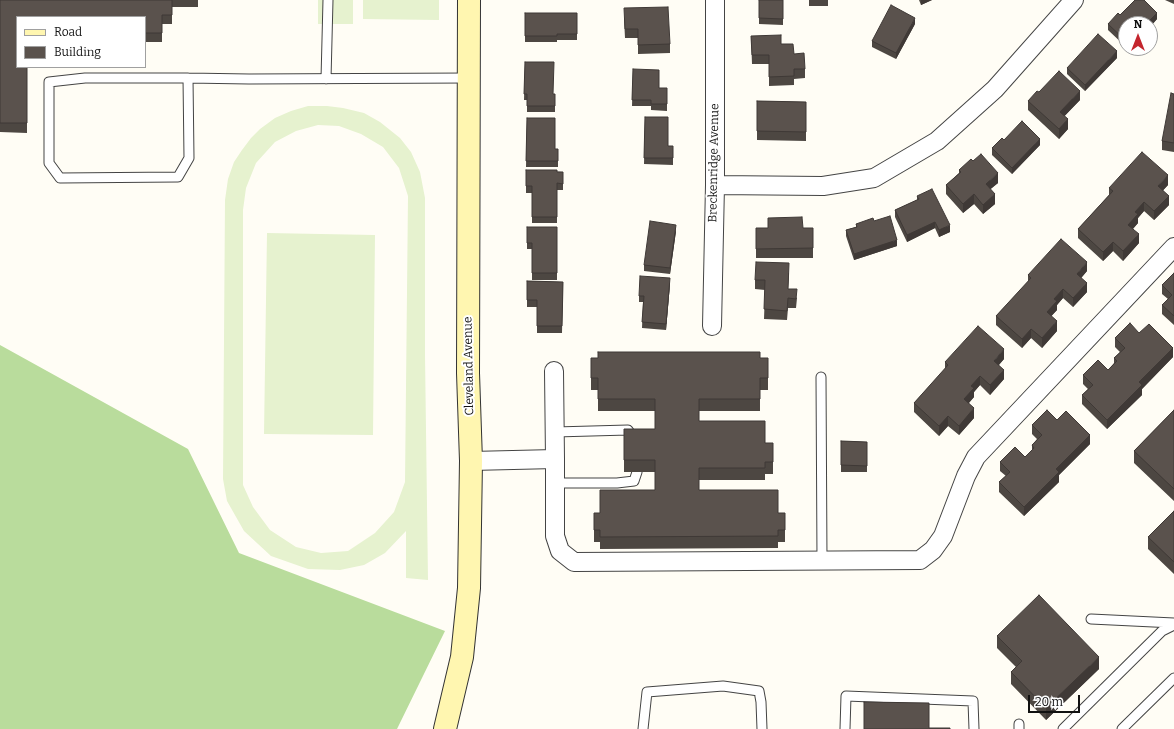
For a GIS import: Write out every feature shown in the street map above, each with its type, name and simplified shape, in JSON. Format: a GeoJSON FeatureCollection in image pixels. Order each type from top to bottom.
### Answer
{"type":"FeatureCollection","features":[{"type":"Feature","properties":{"kind":"street","name":"Cleveland Avenue"},"geometry":{"type":"LineString","coordinates":[[445,729],[462,657],[469,588],[471,461],[468,373],[469,0]]}},
{"type":"Feature","properties":{"kind":"street","name":"Breckenridge Avenue"},"geometry":{"type":"LineString","coordinates":[[712,326],[715,185],[715,0]]}},
{"type":"Feature","properties":{"kind":"street"},"geometry":{"type":"LineString","coordinates":[[715,185],[823,186],[874,178],[943,136],[995,89],[1074,0]]}},
{"type":"Feature","properties":{"kind":"street"},"geometry":{"type":"LineString","coordinates":[[554,371],[555,536],[560,551],[574,562],[920,560],[933,550],[943,536],[966,476],[976,457],[1174,247]]}},
{"type":"Feature","properties":{"kind":"street"},"geometry":{"type":"LineString","coordinates":[[471,461],[555,459]]}},
{"type":"Feature","properties":{"kind":"lane"},"geometry":{"type":"LineString","coordinates":[[326,79],[328,0]]}},
{"type":"Feature","properties":{"kind":"lane"},"geometry":{"type":"LineString","coordinates":[[188,78],[188,158],[178,177],[60,178],[49,163],[49,82],[84,78],[188,78],[326,79],[469,78]]}},
{"type":"Feature","properties":{"kind":"lane"},"geometry":{"type":"LineString","coordinates":[[821,377],[822,561]]}},
{"type":"Feature","properties":{"kind":"lane"},"geometry":{"type":"LineString","coordinates":[[555,432],[628,430],[636,441]]}},
{"type":"Feature","properties":{"kind":"lane"},"geometry":{"type":"LineString","coordinates":[[555,483],[617,483],[634,481],[637,472]]}},
{"type":"Feature","properties":{"kind":"lane"},"geometry":{"type":"LineString","coordinates":[[1091,619],[1174,624]]}},
{"type":"Feature","properties":{"kind":"lane"},"geometry":{"type":"LineString","coordinates":[[1063,729],[1162,631],[1174,624]]}},
{"type":"Feature","properties":{"kind":"lane"},"geometry":{"type":"LineString","coordinates":[[1122,729],[1174,678]]}},
{"type":"Feature","properties":{"kind":"lane"},"geometry":{"type":"LineString","coordinates":[[643,729],[647,692],[723,686],[759,690],[762,729]]}},
{"type":"Feature","properties":{"kind":"lane"},"geometry":{"type":"LineString","coordinates":[[845,729],[846,696],[972,701],[974,729]]}},
{"type":"Feature","properties":{"kind":"green space"},"geometry":{"type":"Polygon","coordinates":[[[318,0],[353,0],[353,24],[318,24],[318,0]]]}},
{"type":"Feature","properties":{"kind":"green space"},"geometry":{"type":"Polygon","coordinates":[[[363,0],[439,0],[439,20],[363,19],[363,0]]]}},
{"type":"Feature","properties":{"kind":"green space"},"geometry":{"type":"Polygon","coordinates":[[[308,106],[327,106],[364,113],[380,122],[400,138],[411,152],[420,172],[425,198],[425,355],[428,580],[406,578],[406,531],[385,553],[364,565],[340,570],[308,569],[271,556],[244,531],[227,501],[223,479],[225,200],[228,179],[234,162],[251,138],[275,118],[308,106]],[[318,125],[296,131],[275,142],[256,163],[246,188],[243,210],[243,485],[253,507],[270,530],[296,547],[321,553],[348,551],[375,533],[394,512],[405,482],[408,196],[399,168],[383,147],[361,134],[339,126],[318,125]]]}},
{"type":"Feature","properties":{"kind":"green space"},"geometry":{"type":"Polygon","coordinates":[[[267,233],[375,235],[373,435],[264,434],[267,233]]]}},
{"type":"Feature","properties":{"kind":"green space"},"geometry":{"type":"Polygon","coordinates":[[[0,345],[188,449],[239,553],[445,631],[397,729],[0,729],[0,345]]]}},
{"type":"Feature","properties":{"kind":"building"},"geometry":{"type":"Polygon","coordinates":[[[0,0],[172,0],[172,15],[162,15],[162,33],[146,33],[146,16],[16,16],[16,68],[27,68],[27,123],[0,123],[0,0]]]}},
{"type":"Feature","properties":{"kind":"building"},"geometry":{"type":"Polygon","coordinates":[[[759,0],[783,0],[783,19],[759,18],[759,0]]]}},
{"type":"Feature","properties":{"kind":"building"},"geometry":{"type":"Polygon","coordinates":[[[1135,0],[1144,0],[1157,13],[1154,16],[1118,16],[1118,33],[1108,24],[1118,13],[1120,15],[1135,0]]]}},
{"type":"Feature","properties":{"kind":"building"},"geometry":{"type":"Polygon","coordinates":[[[891,5],[915,18],[896,53],[872,41],[891,5]]]}},
{"type":"Feature","properties":{"kind":"building"},"geometry":{"type":"Polygon","coordinates":[[[668,7],[670,44],[638,45],[638,29],[625,29],[624,8],[668,7]]]}},
{"type":"Feature","properties":{"kind":"building"},"geometry":{"type":"Polygon","coordinates":[[[525,13],[577,13],[577,34],[557,34],[557,36],[525,36],[525,13]]]}},
{"type":"Feature","properties":{"kind":"building"},"geometry":{"type":"Polygon","coordinates":[[[1098,34],[1117,51],[1085,85],[1067,68],[1098,34]]]}},
{"type":"Feature","properties":{"kind":"building"},"geometry":{"type":"Polygon","coordinates":[[[781,35],[781,44],[793,44],[794,54],[804,53],[805,69],[794,69],[794,76],[769,77],[769,55],[752,55],[751,36],[781,35]]]}},
{"type":"Feature","properties":{"kind":"building"},"geometry":{"type":"Polygon","coordinates":[[[525,62],[554,62],[553,94],[555,94],[555,106],[527,106],[527,94],[524,94],[525,62]]]}},
{"type":"Feature","properties":{"kind":"building"},"geometry":{"type":"Polygon","coordinates":[[[633,69],[659,70],[659,88],[667,88],[667,104],[651,104],[651,100],[632,100],[633,69]]]}},
{"type":"Feature","properties":{"kind":"building"},"geometry":{"type":"Polygon","coordinates":[[[1059,71],[1080,91],[1060,112],[1068,119],[1059,129],[1028,101],[1059,71]]]}},
{"type":"Feature","properties":{"kind":"building"},"geometry":{"type":"Polygon","coordinates":[[[1171,93],[1174,94],[1174,143],[1162,141],[1171,93]]]}},
{"type":"Feature","properties":{"kind":"building"},"geometry":{"type":"Polygon","coordinates":[[[757,101],[806,102],[806,132],[757,131],[757,101]]]}},
{"type":"Feature","properties":{"kind":"building"},"geometry":{"type":"Polygon","coordinates":[[[645,117],[668,117],[668,146],[673,146],[673,158],[644,158],[645,117]]]}},
{"type":"Feature","properties":{"kind":"building"},"geometry":{"type":"Polygon","coordinates":[[[527,118],[555,118],[555,149],[558,149],[558,161],[526,161],[527,118]]]}},
{"type":"Feature","properties":{"kind":"building"},"geometry":{"type":"Polygon","coordinates":[[[1022,121],[1040,139],[1012,168],[992,148],[1002,138],[1004,140],[1022,121]]]}},
{"type":"Feature","properties":{"kind":"building"},"geometry":{"type":"Polygon","coordinates":[[[1142,152],[1168,175],[1158,186],[1169,196],[1154,211],[1144,202],[1135,212],[1138,214],[1128,225],[1139,234],[1123,251],[1113,242],[1103,252],[1078,229],[1113,191],[1109,188],[1142,152]]]}},
{"type":"Feature","properties":{"kind":"building"},"geometry":{"type":"Polygon","coordinates":[[[981,154],[998,173],[986,184],[995,194],[983,205],[974,194],[963,204],[946,185],[961,172],[959,170],[971,159],[973,161],[981,154]]]}},
{"type":"Feature","properties":{"kind":"building"},"geometry":{"type":"Polygon","coordinates":[[[526,170],[557,170],[557,172],[563,172],[563,184],[557,183],[557,217],[532,217],[532,186],[526,186],[526,170]]]}},
{"type":"Feature","properties":{"kind":"building"},"geometry":{"type":"Polygon","coordinates":[[[932,189],[950,225],[939,230],[935,222],[907,235],[895,210],[919,199],[917,196],[932,189]]]}},
{"type":"Feature","properties":{"kind":"building"},"geometry":{"type":"Polygon","coordinates":[[[890,216],[897,240],[854,254],[846,230],[857,227],[856,224],[873,218],[874,221],[890,216]]]}},
{"type":"Feature","properties":{"kind":"building"},"geometry":{"type":"Polygon","coordinates":[[[802,217],[803,228],[813,228],[813,248],[756,249],[756,228],[768,228],[768,218],[802,217]]]}},
{"type":"Feature","properties":{"kind":"building"},"geometry":{"type":"Polygon","coordinates":[[[650,221],[676,225],[670,268],[644,265],[650,221]]]}},
{"type":"Feature","properties":{"kind":"building"},"geometry":{"type":"Polygon","coordinates":[[[527,227],[557,227],[557,273],[532,273],[532,243],[527,243],[527,227]]]}},
{"type":"Feature","properties":{"kind":"building"},"geometry":{"type":"Polygon","coordinates":[[[1061,239],[1087,262],[1077,274],[1087,283],[1073,298],[1063,289],[1054,299],[1057,301],[1047,312],[1057,321],[1042,338],[1031,329],[1022,339],[996,316],[1031,278],[1028,275],[1061,239]]]}},
{"type":"Feature","properties":{"kind":"building"},"geometry":{"type":"Polygon","coordinates":[[[756,262],[789,263],[788,289],[797,289],[796,299],[788,298],[787,311],[764,309],[765,280],[755,280],[756,262]]]}},
{"type":"Feature","properties":{"kind":"building"},"geometry":{"type":"Polygon","coordinates":[[[1174,273],[1174,316],[1162,305],[1172,295],[1162,285],[1174,273]]]}},
{"type":"Feature","properties":{"kind":"building"},"geometry":{"type":"Polygon","coordinates":[[[640,276],[670,278],[666,324],[642,322],[644,296],[639,296],[640,276]]]}},
{"type":"Feature","properties":{"kind":"building"},"geometry":{"type":"Polygon","coordinates":[[[527,281],[563,282],[562,326],[537,326],[537,300],[527,300],[527,281]]]}},
{"type":"Feature","properties":{"kind":"building"},"geometry":{"type":"Polygon","coordinates":[[[1130,323],[1139,333],[1149,324],[1173,348],[1139,382],[1142,385],[1107,420],[1082,395],[1093,385],[1083,375],[1098,360],[1108,370],[1117,361],[1114,358],[1125,348],[1115,338],[1130,323]]]}},
{"type":"Feature","properties":{"kind":"building"},"geometry":{"type":"Polygon","coordinates":[[[978,326],[1004,349],[994,361],[1004,370],[990,385],[980,376],[971,386],[974,388],[964,399],[974,408],[959,426],[948,416],[939,426],[914,403],[948,365],[945,362],[978,326]]]}},
{"type":"Feature","properties":{"kind":"building"},"geometry":{"type":"Polygon","coordinates":[[[598,352],[760,352],[760,358],[768,358],[768,378],[760,378],[760,399],[699,399],[699,421],[765,421],[765,443],[773,443],[773,462],[765,462],[765,468],[699,468],[699,490],[778,490],[778,513],[785,513],[785,530],[778,530],[778,536],[600,537],[600,530],[594,530],[594,513],[600,513],[600,490],[655,490],[655,460],[624,460],[624,429],[655,429],[655,399],[598,399],[598,378],[591,378],[591,358],[598,358],[598,352]]]}},
{"type":"Feature","properties":{"kind":"building"},"geometry":{"type":"Polygon","coordinates":[[[1047,410],[1057,420],[1066,411],[1090,435],[1056,469],[1059,472],[1024,507],[999,482],[1010,472],[1000,462],[1015,447],[1025,457],[1034,448],[1032,445],[1042,435],[1032,425],[1047,410]]]}},
{"type":"Feature","properties":{"kind":"building"},"geometry":{"type":"Polygon","coordinates":[[[1174,410],[1174,489],[1134,451],[1174,410]]]}},
{"type":"Feature","properties":{"kind":"building"},"geometry":{"type":"Polygon","coordinates":[[[841,441],[867,442],[867,466],[841,465],[841,441]]]}},
{"type":"Feature","properties":{"kind":"building"},"geometry":{"type":"Polygon","coordinates":[[[1174,511],[1174,562],[1148,537],[1174,511]]]}},
{"type":"Feature","properties":{"kind":"building"},"geometry":{"type":"Polygon","coordinates":[[[1039,595],[1099,657],[1046,708],[1011,672],[1022,661],[997,636],[1039,595]]]}},
{"type":"Feature","properties":{"kind":"building"},"geometry":{"type":"Polygon","coordinates":[[[864,702],[929,703],[929,728],[950,729],[864,729],[864,702]]]}}]}
